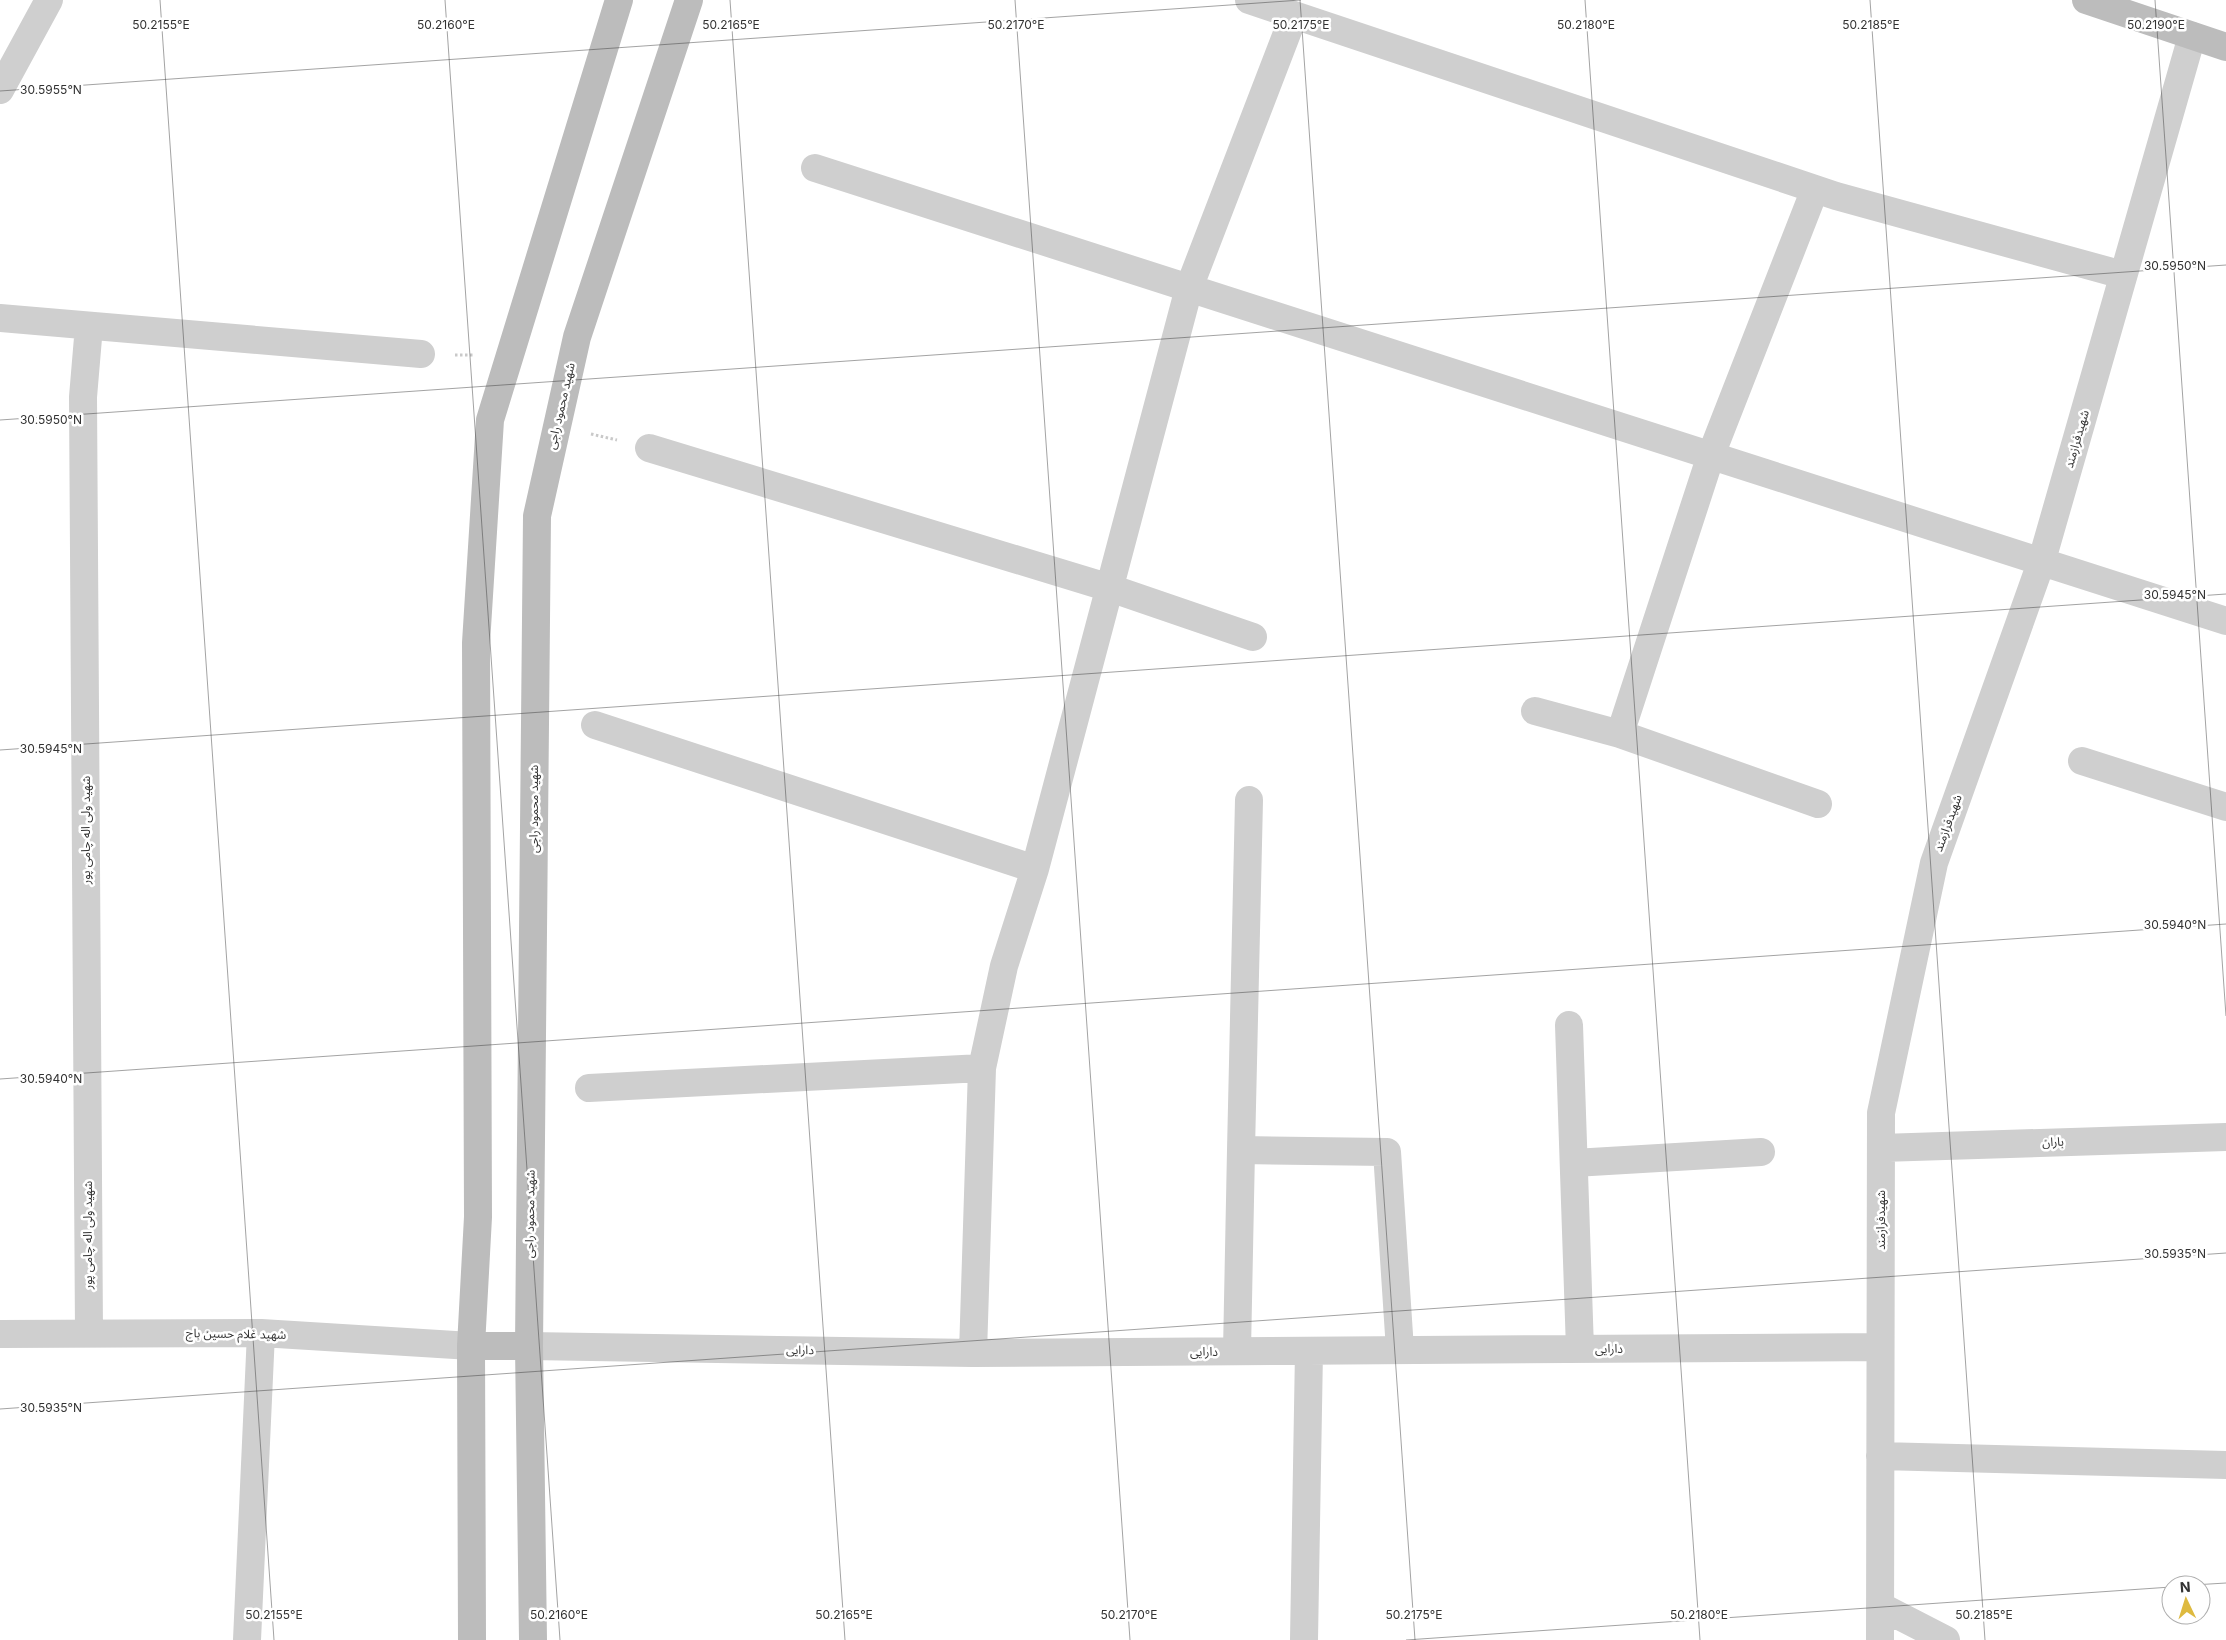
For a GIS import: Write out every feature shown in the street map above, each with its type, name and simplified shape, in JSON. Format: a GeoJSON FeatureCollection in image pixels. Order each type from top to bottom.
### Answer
{"type":"FeatureCollection","features":[{"type":"Feature","properties":{"kind":"street"},"geometry":{"type":"LineString","coordinates":[[0,88],[49,0]]}},
{"type":"Feature","properties":{"kind":"street"},"geometry":{"type":"LineString","coordinates":[[472,1640],[471,1346],[478,1217],[476,643],[490,420],[619,0]]}},
{"type":"Feature","properties":{"kind":"street","name":"شهید محمود راجی"},"geometry":{"type":"LineString","coordinates":[[533,1640],[529,1346],[537,516],[577,337],[689,0]]}},
{"type":"Feature","properties":{"kind":"street"},"geometry":{"type":"LineString","coordinates":[[1249,0],[1815,189],[2124,275]]}},
{"type":"Feature","properties":{"kind":"street"},"geometry":{"type":"LineString","coordinates":[[2086,0],[2226,47]]}},
{"type":"Feature","properties":{"kind":"street"},"geometry":{"type":"LineString","coordinates":[[973,1353],[982,1068],[1004,966],[1035,869],[1190,288],[1294,15]]}},
{"type":"Feature","properties":{"kind":"street","name":"شهیدفرازمند"},"geometry":{"type":"LineString","coordinates":[[1880,1640],[1880,1113],[1934,863],[2042,560],[2192,36]]}},
{"type":"Feature","properties":{"kind":"street"},"geometry":{"type":"LineString","coordinates":[[815,168],[2042,560],[2226,621]]}},
{"type":"Feature","properties":{"kind":"street"},"geometry":{"type":"LineString","coordinates":[[1620,734],[1711,455],[1815,189]]}},
{"type":"Feature","properties":{"kind":"street"},"geometry":{"type":"LineString","coordinates":[[0,318],[421,354]]}},
{"type":"Feature","properties":{"kind":"street","name":"شهید ولی اله چامی پور"},"geometry":{"type":"LineString","coordinates":[[89,326],[83,398],[89,1334]]}},
{"type":"Feature","properties":{"kind":"street"},"geometry":{"type":"LineString","coordinates":[[650,448],[1110,588],[1253,637]]}},
{"type":"Feature","properties":{"kind":"street"},"geometry":{"type":"LineString","coordinates":[[1535,711],[1620,734],[1818,804]]}},
{"type":"Feature","properties":{"kind":"street"},"geometry":{"type":"LineString","coordinates":[[595,725],[1035,869]]}},
{"type":"Feature","properties":{"kind":"street"},"geometry":{"type":"LineString","coordinates":[[2082,761],[2226,807]]}},
{"type":"Feature","properties":{"kind":"street"},"geometry":{"type":"LineString","coordinates":[[1236,1351],[1249,800]]}},
{"type":"Feature","properties":{"kind":"street"},"geometry":{"type":"LineString","coordinates":[[1569,1025],[1580,1349]]}},
{"type":"Feature","properties":{"kind":"street"},"geometry":{"type":"LineString","coordinates":[[589,1088],[982,1068]]}},
{"type":"Feature","properties":{"kind":"street","name":"باران"},"geometry":{"type":"LineString","coordinates":[[1881,1148],[2226,1137]]}},
{"type":"Feature","properties":{"kind":"street"},"geometry":{"type":"LineString","coordinates":[[1241,1150],[1387,1152],[1400,1350]]}},
{"type":"Feature","properties":{"kind":"street"},"geometry":{"type":"LineString","coordinates":[[1574,1163],[1761,1152]]}},
{"type":"Feature","properties":{"kind":"street"},"geometry":{"type":"LineString","coordinates":[[247,1640],[261,1333]]}},
{"type":"Feature","properties":{"kind":"street","name":"شهید غلام حسین باج"},"geometry":{"type":"LineString","coordinates":[[0,1334],[261,1333],[471,1346]]}},
{"type":"Feature","properties":{"kind":"street"},"geometry":{"type":"LineString","coordinates":[[471,1346],[529,1346]]}},
{"type":"Feature","properties":{"kind":"street","name":"دارایی"},"geometry":{"type":"LineString","coordinates":[[529,1346],[973,1353],[1880,1347]]}},
{"type":"Feature","properties":{"kind":"street"},"geometry":{"type":"LineString","coordinates":[[1304,1640],[1309,1351]]}},
{"type":"Feature","properties":{"kind":"street"},"geometry":{"type":"LineString","coordinates":[[1880,1456],[2226,1465]]}},
{"type":"Feature","properties":{"kind":"street"},"geometry":{"type":"LineString","coordinates":[[1880,1606],[1946,1640]]}},
{"type":"Feature","properties":{"kind":"path"},"geometry":{"type":"LineString","coordinates":[[421,354],[510,356]]}},
{"type":"Feature","properties":{"kind":"path"},"geometry":{"type":"LineString","coordinates":[[557,425],[650,448]]}}]}
